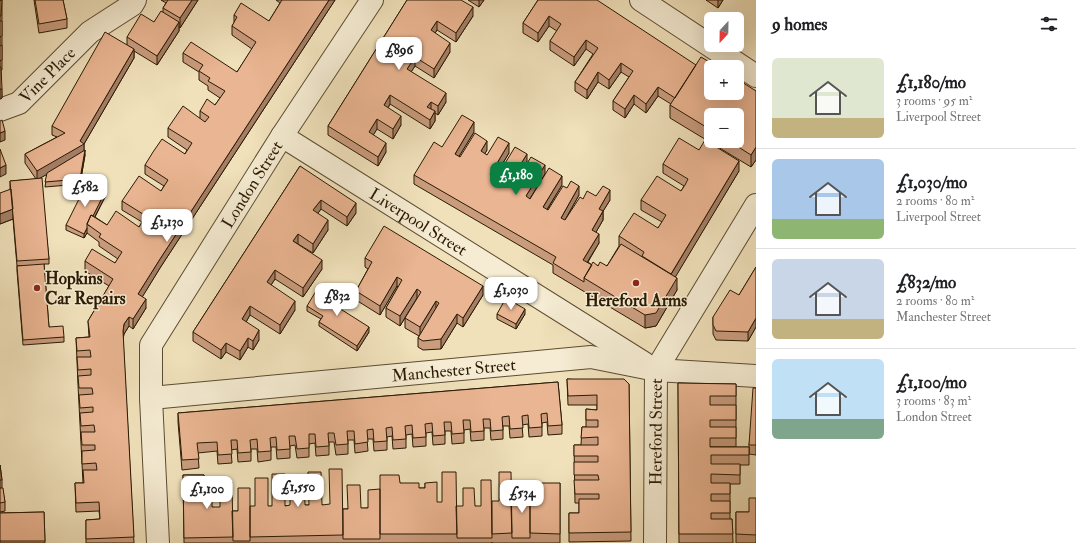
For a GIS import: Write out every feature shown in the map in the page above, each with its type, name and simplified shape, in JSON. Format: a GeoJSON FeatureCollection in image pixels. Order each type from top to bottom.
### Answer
{"type":"FeatureCollection","features":[{"type":"Feature","properties":{"kind":"street","name":"Vine Place"},"geometry":{"type":"LineString","coordinates":[[0,110],[19,103],[90,32],[132,5],[135,0]]}},
{"type":"Feature","properties":{"kind":"street","name":"London Street"},"geometry":{"type":"LineString","coordinates":[[158,543],[151,398],[151,345],[282,136],[372,0]]}},
{"type":"Feature","properties":{"kind":"street"},"geometry":{"type":"LineString","coordinates":[[641,0],[756,76]]}},
{"type":"Feature","properties":{"kind":"street","name":"Liverpool Street"},"geometry":{"type":"LineString","coordinates":[[282,136],[656,370]]}},
{"type":"Feature","properties":{"kind":"street","name":"Hereford Street"},"geometry":{"type":"LineString","coordinates":[[655,543],[656,370],[756,205]]}},
{"type":"Feature","properties":{"kind":"street","name":"Manchester Street"},"geometry":{"type":"LineString","coordinates":[[151,398],[591,357],[656,370],[756,376]]}},
{"type":"Feature","properties":{"kind":"building"},"geometry":{"type":"Polygon","coordinates":[[[2,0],[1,16],[0,16],[0,1],[2,0]]]}},
{"type":"Feature","properties":{"kind":"building"},"geometry":{"type":"Polygon","coordinates":[[[35,0],[63,0],[67,19],[39,24],[35,0]]]}},
{"type":"Feature","properties":{"kind":"building"},"geometry":{"type":"Polygon","coordinates":[[[168,0],[192,0],[180,18],[163,8],[168,0]]]}},
{"type":"Feature","properties":{"kind":"building"},"geometry":{"type":"Polygon","coordinates":[[[282,0],[329,0],[138,294],[146,299],[133,319],[129,317],[124,324],[123,331],[134,537],[86,539],[86,520],[100,519],[99,502],[76,503],[75,483],[84,483],[83,470],[97,470],[96,463],[82,464],[82,451],[95,450],[95,445],[82,445],[81,432],[95,432],[94,425],[81,426],[80,413],[93,412],[93,407],[80,408],[79,395],[93,394],[92,388],[79,388],[78,376],[91,375],[91,369],[78,370],[77,357],[91,357],[90,350],[77,351],[76,338],[90,337],[88,321],[113,279],[85,261],[92,249],[115,263],[122,252],[99,237],[101,234],[87,224],[91,215],[107,225],[116,211],[139,227],[146,216],[122,201],[139,176],[161,191],[168,180],[145,165],[162,139],[185,154],[192,143],[168,128],[183,106],[205,122],[209,117],[200,111],[207,99],[215,105],[225,91],[208,81],[210,78],[199,71],[203,65],[183,53],[191,42],[237,72],[256,42],[232,26],[237,17],[234,15],[241,3],[269,21],[282,0]]]}},
{"type":"Feature","properties":{"kind":"building"},"geometry":{"type":"Polygon","coordinates":[[[407,0],[461,0],[473,7],[456,33],[437,21],[431,30],[450,43],[434,69],[415,57],[407,69],[446,93],[438,106],[431,102],[427,107],[435,111],[430,120],[390,95],[384,105],[401,116],[393,129],[377,119],[369,132],[386,143],[378,157],[328,126],[407,0]]]}},
{"type":"Feature","properties":{"kind":"building"},"geometry":{"type":"Polygon","coordinates":[[[538,0],[597,0],[696,65],[675,98],[658,87],[646,104],[634,95],[625,109],[613,101],[633,71],[621,63],[609,80],[598,72],[587,90],[575,82],[598,48],[586,40],[574,57],[550,41],[561,24],[549,16],[538,33],[523,23],[538,0]]]}},
{"type":"Feature","properties":{"kind":"building"},"geometry":{"type":"Polygon","coordinates":[[[161,11],[179,22],[157,56],[127,37],[141,14],[154,22],[161,11]]]}},
{"type":"Feature","properties":{"kind":"building"},"geometry":{"type":"Polygon","coordinates":[[[0,21],[2,21],[2,36],[0,37],[0,21]]]}},
{"type":"Feature","properties":{"kind":"building"},"geometry":{"type":"Polygon","coordinates":[[[105,32],[134,49],[80,141],[84,144],[37,171],[25,154],[65,133],[52,126],[105,32]]]}},
{"type":"Feature","properties":{"kind":"building"},"geometry":{"type":"Polygon","coordinates":[[[2,45],[2,60],[0,61],[0,46],[2,45]]]}},
{"type":"Feature","properties":{"kind":"building"},"geometry":{"type":"Polygon","coordinates":[[[701,57],[706,60],[704,60],[704,100],[744,100],[744,83],[756,91],[756,147],[751,155],[740,148],[744,148],[744,108],[704,108],[704,126],[670,105],[701,57]]]}},
{"type":"Feature","properties":{"kind":"building"},"geometry":{"type":"Polygon","coordinates":[[[1,67],[2,89],[0,89],[1,67]]]}},
{"type":"Feature","properties":{"kind":"building"},"geometry":{"type":"Polygon","coordinates":[[[462,115],[474,122],[455,154],[460,157],[475,133],[487,141],[481,151],[487,155],[498,137],[509,143],[490,175],[496,178],[515,147],[527,154],[508,185],[512,188],[531,157],[545,165],[526,196],[530,199],[549,168],[562,176],[543,207],[548,210],[563,186],[567,188],[571,181],[579,186],[561,218],[565,220],[580,197],[583,199],[587,191],[596,196],[603,186],[610,190],[599,209],[603,211],[592,230],[599,234],[583,260],[592,265],[584,278],[584,282],[553,263],[556,257],[414,175],[434,142],[442,147],[462,115]]]}},
{"type":"Feature","properties":{"kind":"building"},"geometry":{"type":"Polygon","coordinates":[[[2,120],[5,131],[0,133],[0,121],[2,120]]]}},
{"type":"Feature","properties":{"kind":"building"},"geometry":{"type":"Polygon","coordinates":[[[679,138],[699,150],[704,142],[704,148],[718,148],[739,161],[671,274],[642,256],[644,252],[619,236],[634,213],[658,228],[666,215],[641,200],[657,176],[681,191],[685,185],[688,179],[663,164],[679,138]]]}},
{"type":"Feature","properties":{"kind":"building"},"geometry":{"type":"Polygon","coordinates":[[[0,149],[6,165],[0,168],[0,149]]]}},
{"type":"Feature","properties":{"kind":"building"},"geometry":{"type":"Polygon","coordinates":[[[85,150],[80,179],[45,182],[47,173],[85,150]]]}},
{"type":"Feature","properties":{"kind":"building"},"geometry":{"type":"Polygon","coordinates":[[[300,166],[356,203],[347,217],[321,200],[313,210],[328,220],[313,244],[298,234],[293,241],[322,260],[303,288],[275,270],[267,282],[295,301],[280,325],[250,306],[242,319],[259,330],[253,341],[248,338],[240,351],[226,343],[221,350],[193,332],[300,166]]]}},
{"type":"Feature","properties":{"kind":"building"},"geometry":{"type":"Polygon","coordinates":[[[42,178],[49,259],[17,261],[10,181],[42,178]]]}},
{"type":"Feature","properties":{"kind":"building"},"geometry":{"type":"Polygon","coordinates":[[[87,183],[105,192],[93,216],[91,215],[84,234],[66,225],[87,183]]]}},
{"type":"Feature","properties":{"kind":"building"},"geometry":{"type":"Polygon","coordinates":[[[11,189],[13,209],[0,214],[0,193],[11,189]]]}},
{"type":"Feature","properties":{"kind":"building"},"geometry":{"type":"Polygon","coordinates":[[[384,226],[483,286],[463,318],[457,314],[441,339],[423,341],[418,338],[439,303],[436,301],[420,327],[405,318],[421,292],[417,289],[400,316],[386,308],[402,280],[397,277],[380,306],[356,291],[372,262],[365,258],[384,226]]]}},
{"type":"Feature","properties":{"kind":"building"},"geometry":{"type":"Polygon","coordinates":[[[621,244],[677,278],[656,313],[645,315],[584,278],[593,262],[598,266],[600,262],[607,266],[621,244]]]}},
{"type":"Feature","properties":{"kind":"building"},"geometry":{"type":"Polygon","coordinates":[[[44,264],[49,327],[63,326],[64,337],[23,340],[17,266],[44,264]]]}},
{"type":"Feature","properties":{"kind":"building"},"geometry":{"type":"Polygon","coordinates":[[[756,267],[756,318],[748,332],[716,331],[713,325],[713,317],[730,290],[739,295],[756,267]]]}},
{"type":"Feature","properties":{"kind":"building"},"geometry":{"type":"Polygon","coordinates":[[[319,286],[335,296],[331,303],[369,327],[357,346],[319,322],[323,316],[307,306],[319,286]]]}},
{"type":"Feature","properties":{"kind":"building"},"geometry":{"type":"Polygon","coordinates":[[[506,298],[525,309],[516,324],[497,314],[506,298]]]}},
{"type":"Feature","properties":{"kind":"building"},"geometry":{"type":"Polygon","coordinates":[[[567,379],[624,379],[629,384],[631,532],[569,533],[569,513],[579,513],[579,499],[599,499],[599,494],[575,494],[574,480],[599,480],[598,475],[574,475],[574,462],[598,462],[598,456],[574,456],[574,445],[598,445],[598,437],[581,438],[582,427],[598,427],[598,420],[586,420],[586,409],[597,410],[597,395],[568,396],[567,379]]]}},
{"type":"Feature","properties":{"kind":"building"},"geometry":{"type":"Polygon","coordinates":[[[558,382],[562,425],[548,426],[547,413],[541,414],[542,427],[529,428],[528,415],[522,416],[523,428],[510,429],[509,416],[502,417],[503,430],[491,431],[490,419],[483,419],[484,431],[471,432],[470,420],[463,420],[464,433],[452,434],[451,422],[444,422],[445,435],[433,436],[432,423],[425,424],[426,437],[413,438],[412,425],[405,426],[406,439],[393,440],[392,427],[386,428],[387,441],[374,442],[373,429],[367,430],[368,442],[355,444],[354,431],[347,431],[348,444],[336,445],[334,433],[328,433],[329,446],[316,447],[315,434],[309,434],[309,448],[297,449],[295,436],[289,436],[290,449],[277,450],[276,437],[270,438],[271,451],[258,452],[257,439],[250,440],[251,452],[238,453],[237,440],[231,440],[232,454],[218,455],[217,442],[197,443],[199,459],[182,460],[178,413],[558,382]]]}},
{"type":"Feature","properties":{"kind":"building"},"geometry":{"type":"Polygon","coordinates":[[[678,383],[736,384],[736,396],[710,396],[710,405],[736,405],[736,420],[710,420],[710,427],[736,427],[736,438],[710,438],[710,447],[749,447],[749,455],[711,455],[711,464],[740,464],[740,475],[711,474],[711,483],[730,483],[730,494],[711,494],[711,501],[730,501],[730,513],[711,513],[711,519],[732,519],[733,534],[679,534],[678,383]]]}},
{"type":"Feature","properties":{"kind":"building"},"geometry":{"type":"Polygon","coordinates":[[[753,388],[756,388],[756,445],[749,445],[753,388]]]}},
{"type":"Feature","properties":{"kind":"building"},"geometry":{"type":"Polygon","coordinates":[[[0,465],[2,480],[0,480],[0,465]]]}},
{"type":"Feature","properties":{"kind":"building"},"geometry":{"type":"Polygon","coordinates":[[[329,469],[342,469],[343,535],[250,537],[250,506],[255,506],[255,478],[268,478],[268,506],[272,506],[272,474],[285,474],[285,506],[290,505],[290,478],[304,478],[305,505],[309,505],[308,472],[321,472],[322,505],[330,504],[329,469]]]}},
{"type":"Feature","properties":{"kind":"building"},"geometry":{"type":"Polygon","coordinates":[[[442,472],[456,472],[457,534],[380,534],[380,475],[399,475],[400,483],[419,483],[419,488],[425,488],[425,483],[437,482],[437,502],[442,502],[442,472]]]}},
{"type":"Feature","properties":{"kind":"building"},"geometry":{"type":"Polygon","coordinates":[[[499,472],[511,472],[512,533],[492,534],[492,501],[499,501],[499,472]]]}},
{"type":"Feature","properties":{"kind":"building"},"geometry":{"type":"Polygon","coordinates":[[[183,475],[204,475],[205,489],[200,489],[200,494],[212,493],[212,507],[220,507],[220,482],[232,482],[233,537],[184,538],[183,475]]]}},
{"type":"Feature","properties":{"kind":"building"},"geometry":{"type":"Polygon","coordinates":[[[481,480],[491,480],[492,538],[457,538],[456,506],[463,506],[463,488],[474,488],[475,506],[481,506],[481,480]]]}},
{"type":"Feature","properties":{"kind":"building"},"geometry":{"type":"Polygon","coordinates":[[[536,483],[560,483],[560,534],[530,533],[530,500],[536,500],[536,483]]]}},
{"type":"Feature","properties":{"kind":"building"},"geometry":{"type":"Polygon","coordinates":[[[347,485],[360,485],[361,508],[368,508],[368,490],[380,489],[380,539],[343,539],[343,509],[348,509],[347,485]]]}},
{"type":"Feature","properties":{"kind":"building"},"geometry":{"type":"Polygon","coordinates":[[[517,487],[530,487],[530,538],[512,538],[511,505],[517,505],[517,487]]]}},
{"type":"Feature","properties":{"kind":"building"},"geometry":{"type":"Polygon","coordinates":[[[0,488],[3,488],[5,502],[0,503],[0,488]]]}},
{"type":"Feature","properties":{"kind":"building"},"geometry":{"type":"Polygon","coordinates":[[[238,488],[250,488],[250,541],[233,541],[232,511],[238,511],[238,488]]]}},
{"type":"Feature","properties":{"kind":"building"},"geometry":{"type":"Polygon","coordinates":[[[749,498],[756,498],[756,535],[736,534],[736,512],[749,512],[749,498]]]}},
{"type":"Feature","properties":{"kind":"building"},"geometry":{"type":"Polygon","coordinates":[[[44,512],[45,541],[0,541],[0,513],[44,512]]]}},
{"type":"Feature","properties":{"kind":"place","name":"Hereford Arms"},"geometry":{"type":"Point","coordinates":[636,283]}},
{"type":"Feature","properties":{"kind":"place","name":"Hopkins Car Repairs"},"geometry":{"type":"Point","coordinates":[37,288]}}]}
